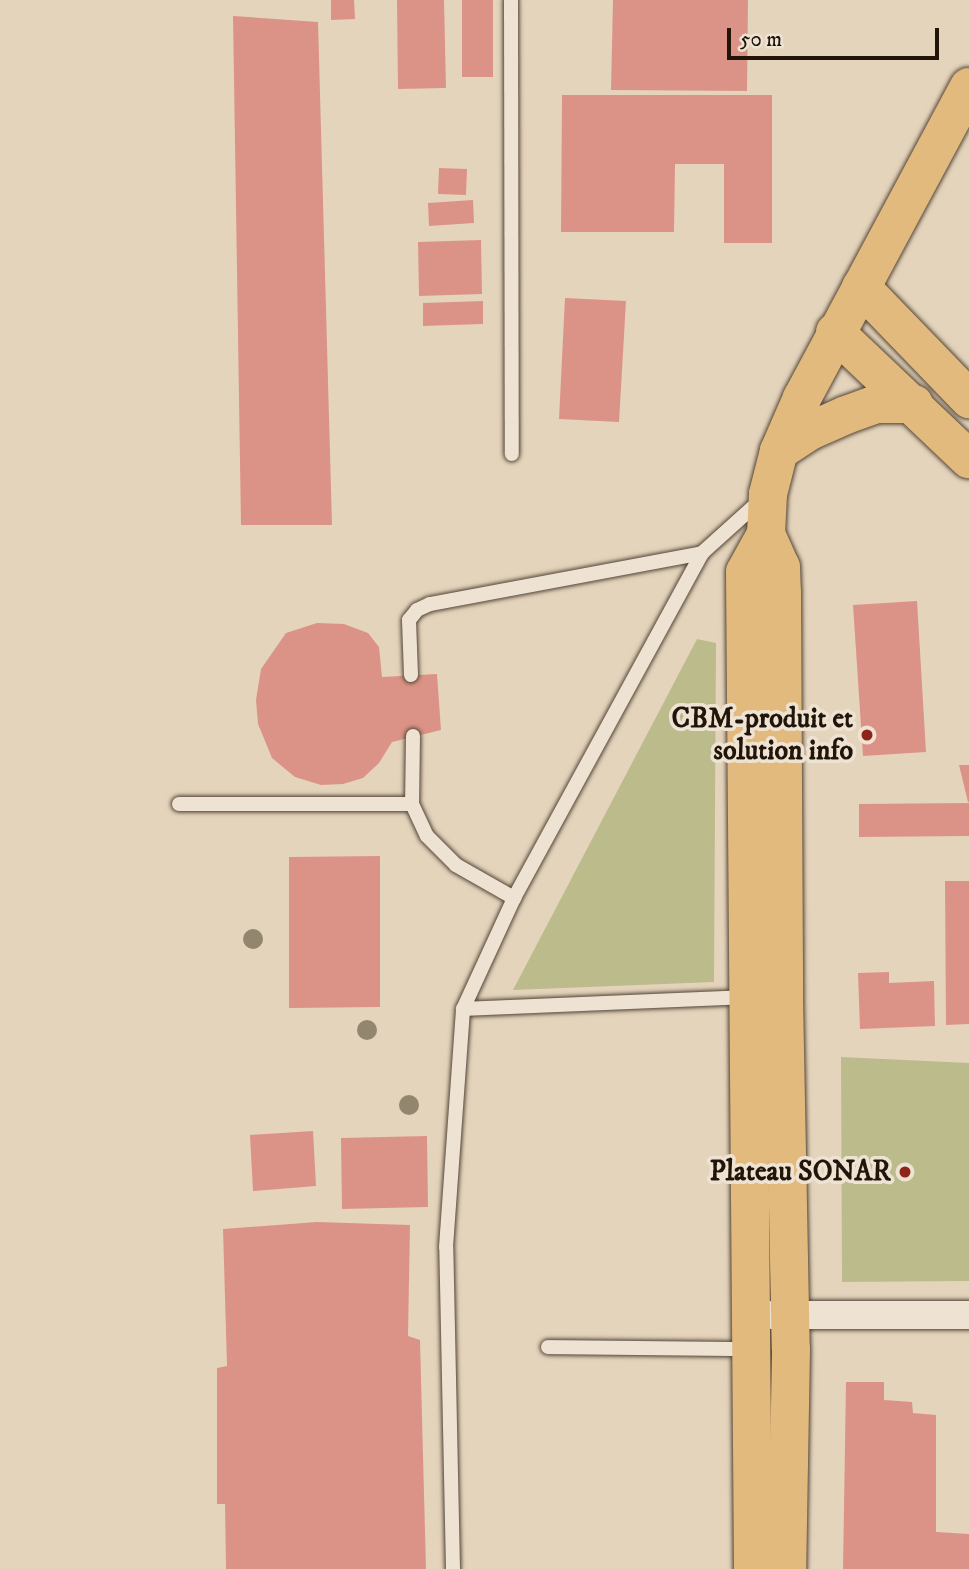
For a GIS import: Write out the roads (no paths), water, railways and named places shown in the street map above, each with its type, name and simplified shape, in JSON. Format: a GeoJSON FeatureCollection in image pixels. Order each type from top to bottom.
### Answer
{"type":"FeatureCollection","features":[{"type":"Feature","properties":{"kind":"main road"},"geometry":{"type":"LineString","coordinates":[[787,1569],[771,1338],[766,998],[782,592],[780,567],[766,534],[768,494],[779,451],[835,332],[969,87]]}},
{"type":"Feature","properties":{"kind":"main road"},"geometry":{"type":"LineString","coordinates":[[861,287],[969,399]]}},
{"type":"Feature","properties":{"kind":"main road"},"geometry":{"type":"LineString","coordinates":[[835,332],[969,459]]}},
{"type":"Feature","properties":{"kind":"main road"},"geometry":{"type":"LineString","coordinates":[[779,451],[810,431],[876,404],[914,404]]}},
{"type":"Feature","properties":{"kind":"main road"},"geometry":{"type":"LineString","coordinates":[[753,1569],[771,1338]]}},
{"type":"Feature","properties":{"kind":"street"},"geometry":{"type":"LineString","coordinates":[[771,1338],[969,1315]]}},
{"type":"Feature","properties":{"kind":"lane"},"geometry":{"type":"LineString","coordinates":[[511,0],[512,454]]}},
{"type":"Feature","properties":{"kind":"lane"},"geometry":{"type":"LineString","coordinates":[[453,1569],[446,1247],[463,1009],[514,898],[702,553],[768,494]]}},
{"type":"Feature","properties":{"kind":"lane"},"geometry":{"type":"LineString","coordinates":[[411,675],[409,620],[417,610],[430,604],[702,553]]}},
{"type":"Feature","properties":{"kind":"lane"},"geometry":{"type":"LineString","coordinates":[[413,736],[412,804],[427,836],[456,865],[514,898]]}},
{"type":"Feature","properties":{"kind":"lane"},"geometry":{"type":"LineString","coordinates":[[179,804],[412,804]]}},
{"type":"Feature","properties":{"kind":"lane"},"geometry":{"type":"LineString","coordinates":[[463,1009],[766,998]]}},
{"type":"Feature","properties":{"kind":"lane"},"geometry":{"type":"LineString","coordinates":[[548,1347],[771,1338]]}},
{"type":"Feature","properties":{"kind":"place","name":"CBM-produit et solution info"},"geometry":{"type":"Point","coordinates":[867,735]}},
{"type":"Feature","properties":{"kind":"place","name":"Plateau SONAR"},"geometry":{"type":"Point","coordinates":[905,1172]}}]}
